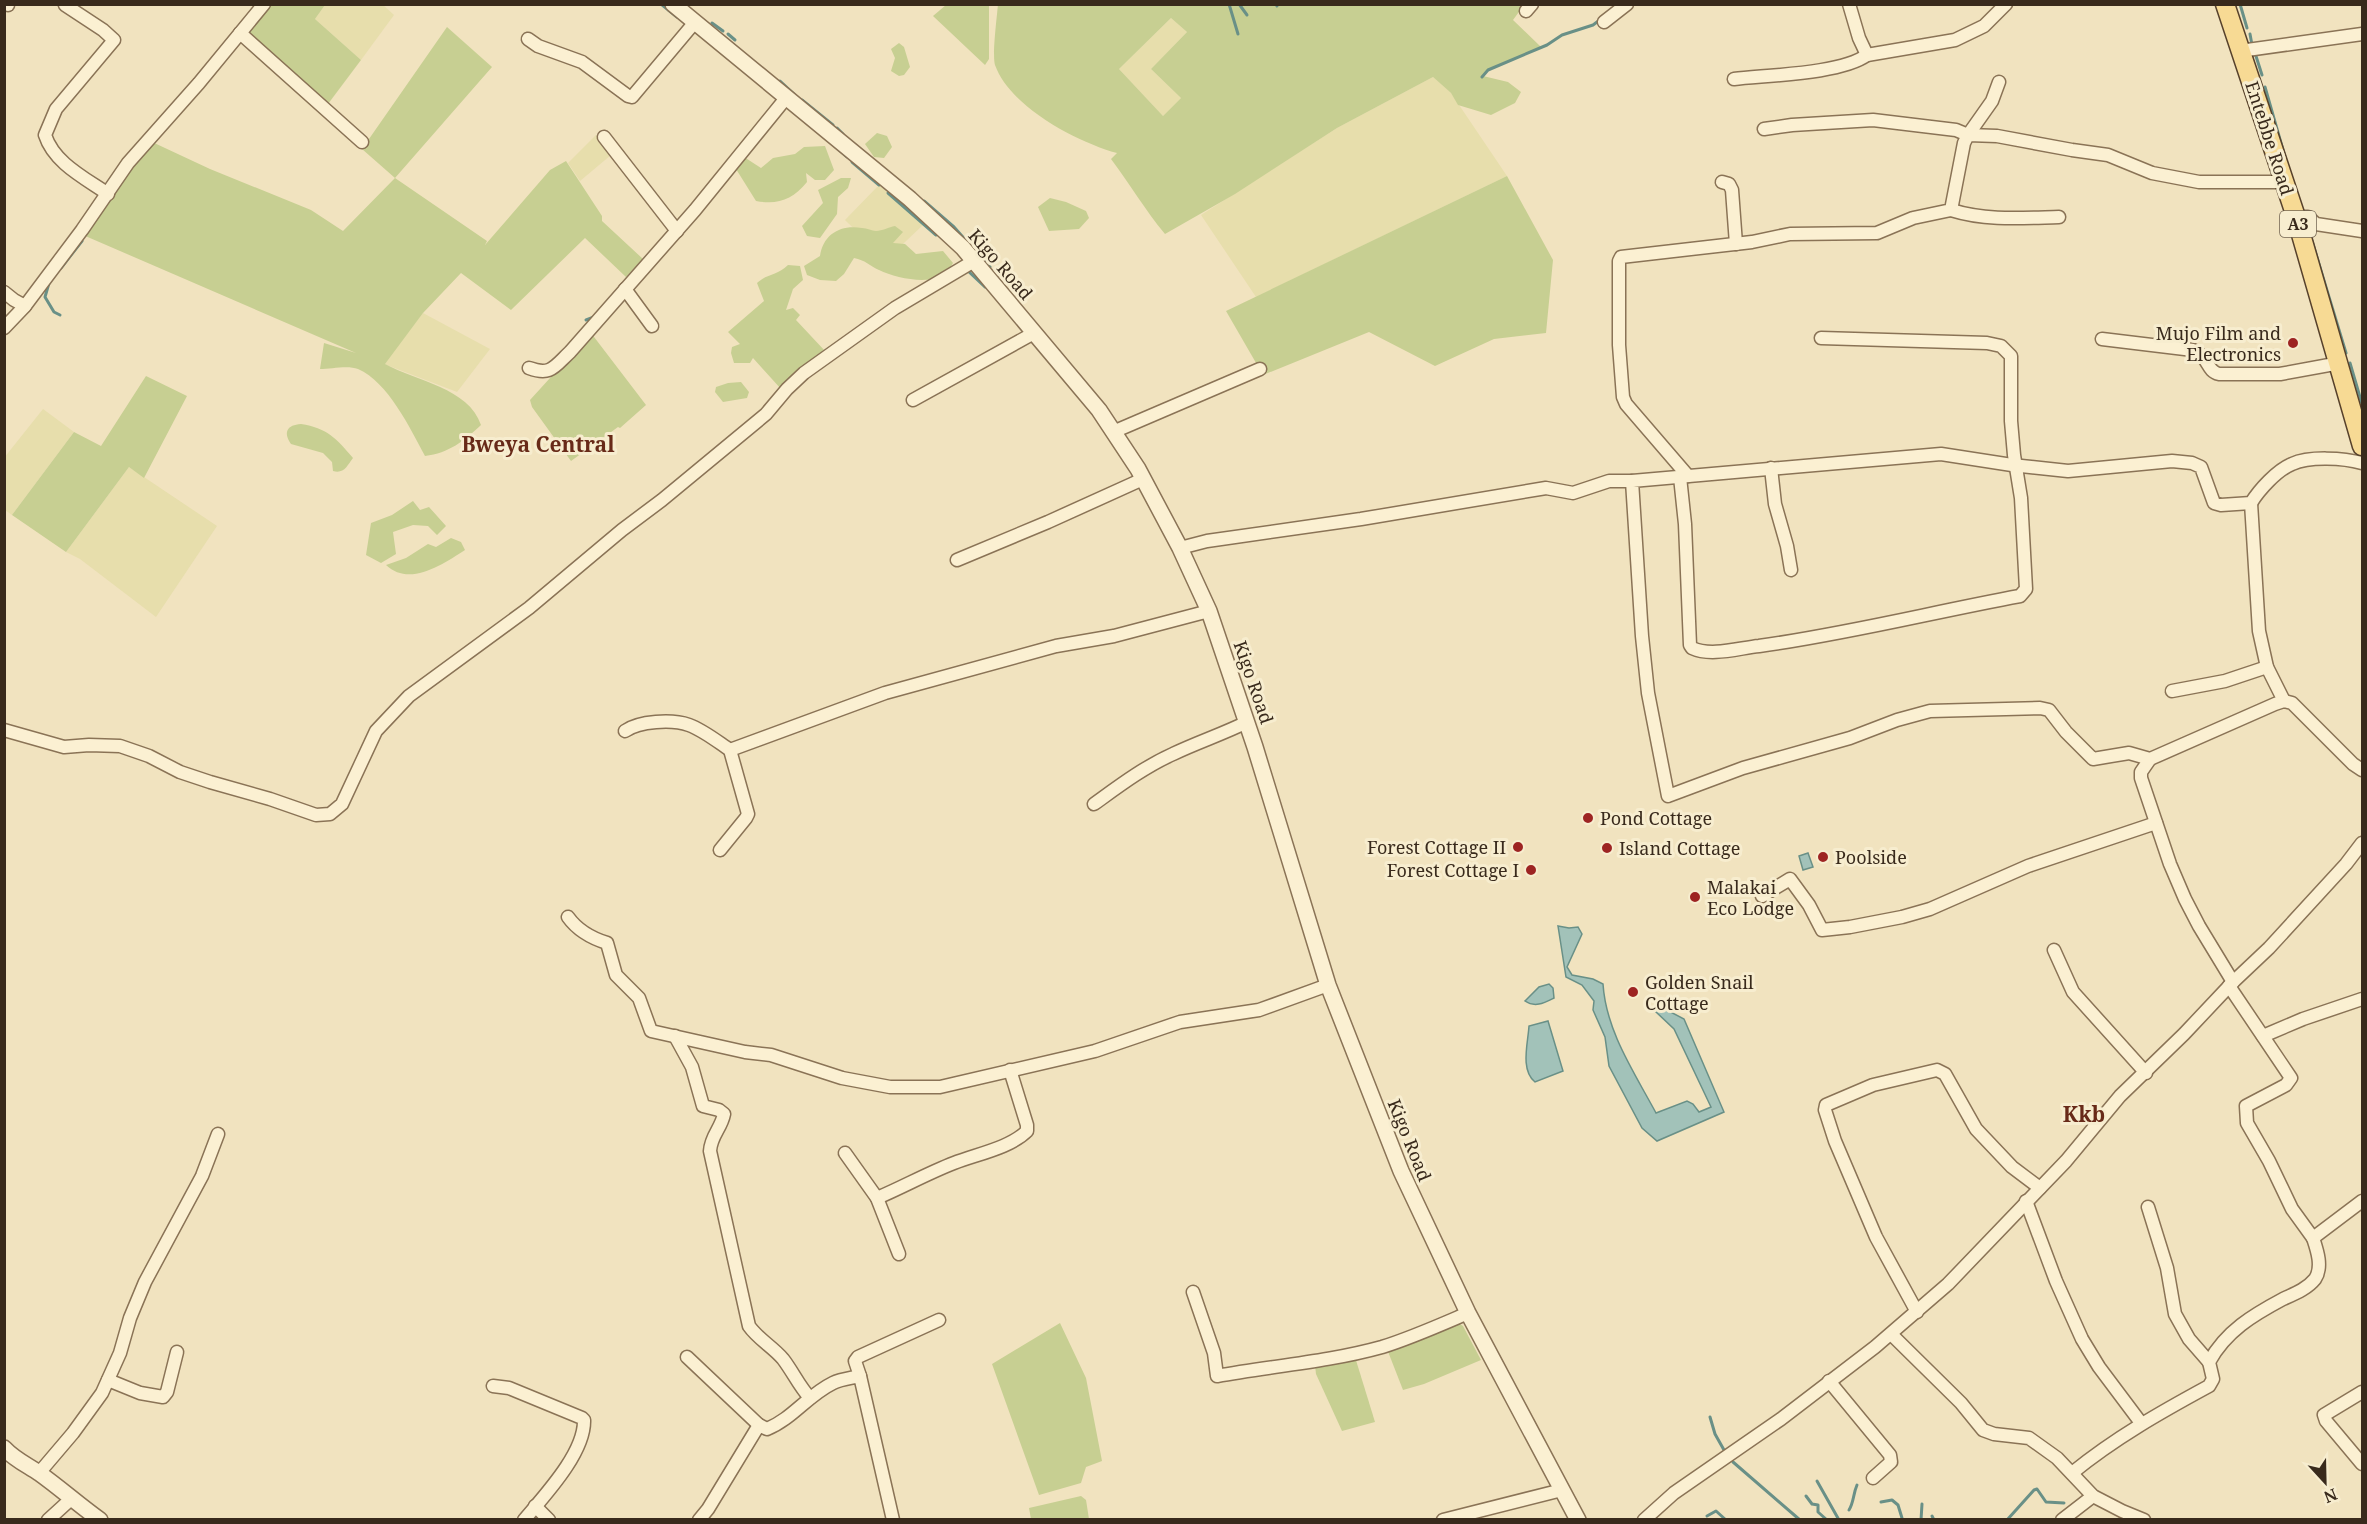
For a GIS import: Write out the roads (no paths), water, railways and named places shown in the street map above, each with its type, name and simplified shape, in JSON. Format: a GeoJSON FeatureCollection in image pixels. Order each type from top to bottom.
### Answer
{"type":"FeatureCollection","features":[{"type":"Feature","properties":{"kind":"main road","name":"Entebbe Road"},"geometry":{"type":"LineString","coordinates":[[2225,4],[2296,217],[2340,363],[2362,446]]}},
{"type":"Feature","properties":{"kind":"street"},"geometry":{"type":"LineString","coordinates":[[4,328],[25,306],[108,194],[128,163],[264,4]]}},
{"type":"Feature","properties":{"kind":"street","name":"Kigo Road"},"geometry":{"type":"LineString","coordinates":[[673,4],[910,199],[963,248],[1099,410],[1143,480],[1180,548],[1209,611],[1247,722],[1328,985],[1401,1171],[1468,1312],[1578,1520]]}},
{"type":"Feature","properties":{"kind":"street"},"geometry":{"type":"LineString","coordinates":[[1604,22],[1627,4]]}},
{"type":"Feature","properties":{"kind":"street"},"geometry":{"type":"LineString","coordinates":[[1849,4],[1859,38],[1868,55]]}},
{"type":"Feature","properties":{"kind":"street"},"geometry":{"type":"LineString","coordinates":[[1734,79],[1825,69],[1850,64],[1868,55],[1955,40],[1984,26],[2007,4]]}},
{"type":"Feature","properties":{"kind":"street"},"geometry":{"type":"LineString","coordinates":[[65,5],[104,30],[114,40],[56,109],[45,135],[52,151],[65,164],[108,194]]}},
{"type":"Feature","properties":{"kind":"street"},"geometry":{"type":"LineString","coordinates":[[528,39],[538,46],[582,62],[632,97],[695,22]]}},
{"type":"Feature","properties":{"kind":"street"},"geometry":{"type":"LineString","coordinates":[[240,33],[362,142]]}},
{"type":"Feature","properties":{"kind":"street"},"geometry":{"type":"LineString","coordinates":[[2240,51],[2362,34]]}},
{"type":"Feature","properties":{"kind":"street"},"geometry":{"type":"LineString","coordinates":[[1951,210],[1964,143],[1992,101],[1999,82]]}},
{"type":"Feature","properties":{"kind":"street"},"geometry":{"type":"LineString","coordinates":[[529,368],[541,372],[551,370],[676,231],[755,139],[786,98]]}},
{"type":"Feature","properties":{"kind":"street"},"geometry":{"type":"LineString","coordinates":[[1764,129],[1873,120],[1956,130],[1968,135],[1997,136],[2108,155],[2152,173],[2199,182],[2284,182]]}},
{"type":"Feature","properties":{"kind":"street"},"geometry":{"type":"LineString","coordinates":[[603,137],[676,231]]}},
{"type":"Feature","properties":{"kind":"street"},"geometry":{"type":"LineString","coordinates":[[1722,182],[1729,184],[1732,190],[1736,244]]}},
{"type":"Feature","properties":{"kind":"street"},"geometry":{"type":"LineString","coordinates":[[1821,338],[1987,343],[2001,346],[2009,352],[2012,365],[2011,421],[2021,498],[2026,589],[2020,596],[1803,640],[1723,651],[1700,651],[1690,646],[1684,476],[1626,404],[1623,397],[1619,345],[1618,261],[1624,256],[1736,244],[1790,234],[1877,233],[1913,218],[1951,210],[1968,215],[2007,219],[2059,217]]}},
{"type":"Feature","properties":{"kind":"street"},"geometry":{"type":"LineString","coordinates":[[2296,217],[2308,217],[2316,224],[2362,231]]}},
{"type":"Feature","properties":{"kind":"street"},"geometry":{"type":"LineString","coordinates":[[4,730],[64,747],[97,744],[120,746],[149,756],[180,772],[210,782],[315,815],[330,814],[338,809],[347,796],[376,731],[410,696],[529,608],[622,530],[671,493],[766,414],[804,373],[896,308],[974,261]]}},
{"type":"Feature","properties":{"kind":"street"},"geometry":{"type":"LineString","coordinates":[[625,289],[652,326]]}},
{"type":"Feature","properties":{"kind":"street"},"geometry":{"type":"LineString","coordinates":[[4,292],[25,306]]}},
{"type":"Feature","properties":{"kind":"street"},"geometry":{"type":"LineString","coordinates":[[914,400],[1034,333]]}},
{"type":"Feature","properties":{"kind":"street"},"geometry":{"type":"LineString","coordinates":[[2102,339],[2193,350],[2203,354],[2211,371],[2219,374],[2280,374],[2340,363]]}},
{"type":"Feature","properties":{"kind":"street"},"geometry":{"type":"LineString","coordinates":[[1113,432],[1260,369]]}},
{"type":"Feature","properties":{"kind":"street"},"geometry":{"type":"LineString","coordinates":[[1180,548],[1207,541],[1361,519],[1546,488],[1573,493],[1609,481],[1632,481],[1941,454],[2016,466],[2068,471],[2150,463],[2198,464],[2203,469],[2217,505],[2251,503],[2290,464],[2301,461],[2347,459],[2362,463]]}},
{"type":"Feature","properties":{"kind":"street"},"geometry":{"type":"LineString","coordinates":[[1771,468],[1775,504],[1791,570]]}},
{"type":"Feature","properties":{"kind":"street"},"geometry":{"type":"LineString","coordinates":[[957,560],[1143,480]]}},
{"type":"Feature","properties":{"kind":"street"},"geometry":{"type":"LineString","coordinates":[[1632,481],[1648,693],[1668,796],[1743,768],[1850,738],[1897,720],[1930,711],[2049,710],[2092,759],[2129,753],[2150,759]]}},
{"type":"Feature","properties":{"kind":"street"},"geometry":{"type":"LineString","coordinates":[[2251,503],[2256,609],[2266,667],[2284,701]]}},
{"type":"Feature","properties":{"kind":"street"},"geometry":{"type":"LineString","coordinates":[[730,750],[885,693],[1056,646],[1114,636],[1209,611]]}},
{"type":"Feature","properties":{"kind":"street"},"geometry":{"type":"LineString","coordinates":[[2172,691],[2225,681],[2266,667]]}},
{"type":"Feature","properties":{"kind":"street"},"geometry":{"type":"LineString","coordinates":[[2209,1362],[2223,1341],[2242,1324],[2303,1289],[2316,1278],[2319,1266],[2313,1238],[2292,1209],[2269,1161],[2247,1123],[2246,1106],[2292,1081],[2231,984],[2190,908],[2170,864],[2141,778],[2141,772],[2150,759],[2284,701],[2292,702],[2353,764],[2362,770]]}},
{"type":"Feature","properties":{"kind":"street"},"geometry":{"type":"LineString","coordinates":[[1094,804],[1140,770],[1174,753],[1216,738],[1247,722]]}},
{"type":"Feature","properties":{"kind":"street"},"geometry":{"type":"LineString","coordinates":[[625,731],[641,723],[678,723],[689,725],[730,750],[747,818],[720,849]]}},
{"type":"Feature","properties":{"kind":"street"},"geometry":{"type":"LineString","coordinates":[[1762,896],[1790,879],[1809,905],[1822,930],[1850,927],[1930,909],[2028,866],[2156,823]]}},
{"type":"Feature","properties":{"kind":"street"},"geometry":{"type":"LineString","coordinates":[[1644,1520],[1674,1493],[1781,1419],[1891,1334],[1948,1284],[2066,1161],[2121,1096],[2231,984],[2270,948],[2346,864],[2362,843]]}},
{"type":"Feature","properties":{"kind":"street"},"geometry":{"type":"LineString","coordinates":[[568,917],[574,926],[584,933],[608,943],[616,975],[639,998],[649,1029],[656,1033],[745,1052],[771,1055],[843,1078],[890,1088],[940,1088],[1010,1070],[1030,1068],[1095,1051],[1180,1022],[1258,1010],[1328,985]]}},
{"type":"Feature","properties":{"kind":"street"},"geometry":{"type":"LineString","coordinates":[[2054,950],[2073,992],[2146,1072]]}},
{"type":"Feature","properties":{"kind":"street"},"geometry":{"type":"LineString","coordinates":[[2263,1036],[2303,1019],[2362,999]]}},
{"type":"Feature","properties":{"kind":"street"},"geometry":{"type":"LineString","coordinates":[[675,1036],[692,1067],[703,1106],[719,1110],[724,1114],[712,1136],[710,1151],[748,1326],[782,1358],[798,1385],[810,1398]]}},
{"type":"Feature","properties":{"kind":"street"},"geometry":{"type":"LineString","coordinates":[[877,1198],[952,1163],[1011,1142],[1028,1131],[1010,1070]]}},
{"type":"Feature","properties":{"kind":"street"},"geometry":{"type":"LineString","coordinates":[[1917,1312],[1876,1237],[1835,1141],[1826,1105],[1874,1085],[1937,1070],[1945,1074],[1976,1129],[2012,1167],[2040,1188]]}},
{"type":"Feature","properties":{"kind":"street"},"geometry":{"type":"LineString","coordinates":[[39,1473],[73,1433],[102,1393],[120,1353],[130,1318],[145,1282],[202,1176],[218,1134]]}},
{"type":"Feature","properties":{"kind":"street"},"geometry":{"type":"LineString","coordinates":[[845,1153],[877,1198],[899,1254]]}},
{"type":"Feature","properties":{"kind":"street"},"geometry":{"type":"LineString","coordinates":[[2313,1238],[2362,1201]]}},
{"type":"Feature","properties":{"kind":"street"},"geometry":{"type":"LineString","coordinates":[[2026,1202],[2056,1281],[2082,1339],[2099,1367],[2141,1423]]}},
{"type":"Feature","properties":{"kind":"street"},"geometry":{"type":"LineString","coordinates":[[2072,1473],[2106,1445],[2209,1386],[2212,1379],[2209,1362],[2189,1339],[2175,1314],[2167,1268],[2148,1207]]}},
{"type":"Feature","properties":{"kind":"street"},"geometry":{"type":"LineString","coordinates":[[1193,1292],[1214,1353],[1217,1376],[1382,1347],[1428,1331],[1468,1312]]}},
{"type":"Feature","properties":{"kind":"street"},"geometry":{"type":"LineString","coordinates":[[893,1520],[855,1361],[858,1357],[939,1320]]}},
{"type":"Feature","properties":{"kind":"street"},"geometry":{"type":"LineString","coordinates":[[1891,1334],[1960,1403],[1983,1430],[1994,1434],[2029,1438],[2057,1458],[2093,1496],[2121,1512],[2144,1520]]}},
{"type":"Feature","properties":{"kind":"street"},"geometry":{"type":"LineString","coordinates":[[108,1380],[140,1393],[163,1397],[167,1392],[177,1352]]}},
{"type":"Feature","properties":{"kind":"street"},"geometry":{"type":"LineString","coordinates":[[687,1357],[759,1425],[767,1429],[779,1424],[810,1398],[834,1383],[860,1376]]}},
{"type":"Feature","properties":{"kind":"street"},"geometry":{"type":"LineString","coordinates":[[1829,1381],[1890,1455],[1891,1462],[1873,1478]]}},
{"type":"Feature","properties":{"kind":"street"},"geometry":{"type":"LineString","coordinates":[[493,1386],[509,1388],[583,1419],[580,1439],[558,1479],[524,1520]]}},
{"type":"Feature","properties":{"kind":"street"},"geometry":{"type":"LineString","coordinates":[[2362,1392],[2324,1415],[2362,1464]]}},
{"type":"Feature","properties":{"kind":"street"},"geometry":{"type":"LineString","coordinates":[[699,1520],[759,1425]]}},
{"type":"Feature","properties":{"kind":"street"},"geometry":{"type":"LineString","coordinates":[[4,1448],[100,1520]]}},
{"type":"Feature","properties":{"kind":"street"},"geometry":{"type":"LineString","coordinates":[[1443,1520],[1562,1490]]}},
{"type":"Feature","properties":{"kind":"street"},"geometry":{"type":"LineString","coordinates":[[2062,1520],[2093,1496]]}},
{"type":"Feature","properties":{"kind":"street"},"geometry":{"type":"LineString","coordinates":[[48,1520],[71,1499]]}},
{"type":"Feature","properties":{"kind":"street"},"geometry":{"type":"LineString","coordinates":[[535,1506],[549,1520]]}},
{"type":"Feature","properties":{"kind":"water"},"geometry":{"type":"Polygon","coordinates":[[[1808,853],[1813,867],[1803,870],[1799,856],[1808,853]]]}},
{"type":"Feature","properties":{"kind":"water"},"geometry":{"type":"Polygon","coordinates":[[[1558,926],[1578,927],[1582,934],[1567,967],[1572,975],[1593,979],[1603,984],[1609,1018],[1615,1035],[1656,1113],[1687,1101],[1693,1104],[1699,1112],[1711,1107],[1674,1029],[1655,1011],[1663,1008],[1684,1019],[1724,1112],[1657,1141],[1642,1128],[1609,1066],[1605,1037],[1593,1010],[1594,1001],[1582,985],[1566,977],[1558,926]]]}},
{"type":"Feature","properties":{"kind":"water"},"geometry":{"type":"Polygon","coordinates":[[[1549,984],[1553,988],[1554,998],[1536,1004],[1525,1001],[1539,987],[1549,984]]]}},
{"type":"Feature","properties":{"kind":"water"},"geometry":{"type":"Polygon","coordinates":[[[1548,1021],[1563,1071],[1535,1082],[1530,1077],[1526,1063],[1529,1026],[1548,1021]]]}},
{"type":"Feature","properties":{"kind":"waterway"},"geometry":{"type":"LineString","coordinates":[[661,4],[677,17]]}},
{"type":"Feature","properties":{"kind":"waterway"},"geometry":{"type":"LineString","coordinates":[[1229,4],[1238,34]]}},
{"type":"Feature","properties":{"kind":"waterway"},"geometry":{"type":"LineString","coordinates":[[1239,4],[1247,15]]}},
{"type":"Feature","properties":{"kind":"waterway"},"geometry":{"type":"LineString","coordinates":[[2240,4],[2247,28]]}},
{"type":"Feature","properties":{"kind":"waterway"},"geometry":{"type":"LineString","coordinates":[[1482,77],[1488,70],[1547,45],[1562,35],[1593,25],[1601,19]]}},
{"type":"Feature","properties":{"kind":"waterway"},"geometry":{"type":"LineString","coordinates":[[712,23],[723,31]]}},
{"type":"Feature","properties":{"kind":"waterway"},"geometry":{"type":"LineString","coordinates":[[728,34],[735,40]]}},
{"type":"Feature","properties":{"kind":"waterway"},"geometry":{"type":"LineString","coordinates":[[2250,34],[2252,45]]}},
{"type":"Feature","properties":{"kind":"waterway"},"geometry":{"type":"LineString","coordinates":[[2255,53],[2262,75]]}},
{"type":"Feature","properties":{"kind":"waterway"},"geometry":{"type":"LineString","coordinates":[[780,81],[794,94]]}},
{"type":"Feature","properties":{"kind":"waterway"},"geometry":{"type":"LineString","coordinates":[[2265,87],[2285,157]]}},
{"type":"Feature","properties":{"kind":"waterway"},"geometry":{"type":"LineString","coordinates":[[802,100],[833,125]]}},
{"type":"Feature","properties":{"kind":"waterway"},"geometry":{"type":"LineString","coordinates":[[837,128],[843,134]]}},
{"type":"Feature","properties":{"kind":"waterway"},"geometry":{"type":"LineString","coordinates":[[837,148],[847,157]]}},
{"type":"Feature","properties":{"kind":"waterway"},"geometry":{"type":"LineString","coordinates":[[852,162],[879,185]]}},
{"type":"Feature","properties":{"kind":"waterway"},"geometry":{"type":"LineString","coordinates":[[888,193],[936,235]]}},
{"type":"Feature","properties":{"kind":"waterway"},"geometry":{"type":"LineString","coordinates":[[924,201],[954,227],[969,244]]}},
{"type":"Feature","properties":{"kind":"waterway"},"geometry":{"type":"LineString","coordinates":[[61,268],[82,241]]}},
{"type":"Feature","properties":{"kind":"waterway"},"geometry":{"type":"LineString","coordinates":[[2312,241],[2346,353]]}},
{"type":"Feature","properties":{"kind":"waterway"},"geometry":{"type":"LineString","coordinates":[[977,253],[990,267]]}},
{"type":"Feature","properties":{"kind":"waterway"},"geometry":{"type":"LineString","coordinates":[[967,270],[985,287]]}},
{"type":"Feature","properties":{"kind":"waterway"},"geometry":{"type":"LineString","coordinates":[[49,283],[45,297],[54,312],[60,315]]}},
{"type":"Feature","properties":{"kind":"waterway"},"geometry":{"type":"LineString","coordinates":[[586,320],[594,317]]}},
{"type":"Feature","properties":{"kind":"waterway"},"geometry":{"type":"LineString","coordinates":[[2350,363],[2362,404]]}},
{"type":"Feature","properties":{"kind":"waterway"},"geometry":{"type":"LineString","coordinates":[[1710,1417],[1715,1434],[1724,1450]]}},
{"type":"Feature","properties":{"kind":"waterway"},"geometry":{"type":"LineString","coordinates":[[1733,1462],[1800,1520]]}},
{"type":"Feature","properties":{"kind":"waterway"},"geometry":{"type":"LineString","coordinates":[[1817,1481],[1839,1520]]}},
{"type":"Feature","properties":{"kind":"waterway"},"geometry":{"type":"LineString","coordinates":[[1849,1510],[1857,1485]]}},
{"type":"Feature","properties":{"kind":"waterway"},"geometry":{"type":"LineString","coordinates":[[2007,1520],[2037,1489],[2046,1502],[2064,1503]]}},
{"type":"Feature","properties":{"kind":"waterway"},"geometry":{"type":"LineString","coordinates":[[1806,1496],[1812,1504],[1818,1505],[1818,1512],[1827,1520]]}},
{"type":"Feature","properties":{"kind":"waterway"},"geometry":{"type":"LineString","coordinates":[[1881,1502],[1892,1500],[1898,1505],[1902,1518]]}},
{"type":"Feature","properties":{"kind":"waterway"},"geometry":{"type":"LineString","coordinates":[[1921,1520],[1922,1504]]}},
{"type":"Feature","properties":{"kind":"waterway"},"geometry":{"type":"LineString","coordinates":[[1707,1516],[1716,1511],[1726,1520]]}},
{"type":"Feature","properties":{"kind":"waterway"},"geometry":{"type":"LineString","coordinates":[[1932,1516],[1934,1520]]}},
{"type":"Feature","properties":{"kind":"waterway"},"geometry":{"type":"LineString","coordinates":[[1892,1520],[1910,1520]]}},
{"type":"Feature","properties":{"kind":"waterway"},"geometry":{"type":"LineString","coordinates":[[1940,1520],[1949,1520]]}},
{"type":"Feature","properties":{"kind":"place","name":"Mujo Film and Electronics"},"geometry":{"type":"Point","coordinates":[2293,343]}},
{"type":"Feature","properties":{"kind":"place","name":"Pond Cottage"},"geometry":{"type":"Point","coordinates":[1588,818]}},
{"type":"Feature","properties":{"kind":"place","name":"Forest Cottage II"},"geometry":{"type":"Point","coordinates":[1518,847]}},
{"type":"Feature","properties":{"kind":"place","name":"Island Cottage"},"geometry":{"type":"Point","coordinates":[1607,848]}},
{"type":"Feature","properties":{"kind":"place","name":"Poolside"},"geometry":{"type":"Point","coordinates":[1823,857]}},
{"type":"Feature","properties":{"kind":"place","name":"Forest Cottage I"},"geometry":{"type":"Point","coordinates":[1531,870]}},
{"type":"Feature","properties":{"kind":"place","name":"Malakai Eco Lodge"},"geometry":{"type":"Point","coordinates":[1695,897]}},
{"type":"Feature","properties":{"kind":"place","name":"Golden Snail Cottage"},"geometry":{"type":"Point","coordinates":[1633,992]}},
{"type":"Feature","properties":{"kind":"district","name":"Bweya Central"},"geometry":{"type":"Point","coordinates":[538,444]}},
{"type":"Feature","properties":{"kind":"district","name":"Kkb"},"geometry":{"type":"Point","coordinates":[2084,1114]}}]}
